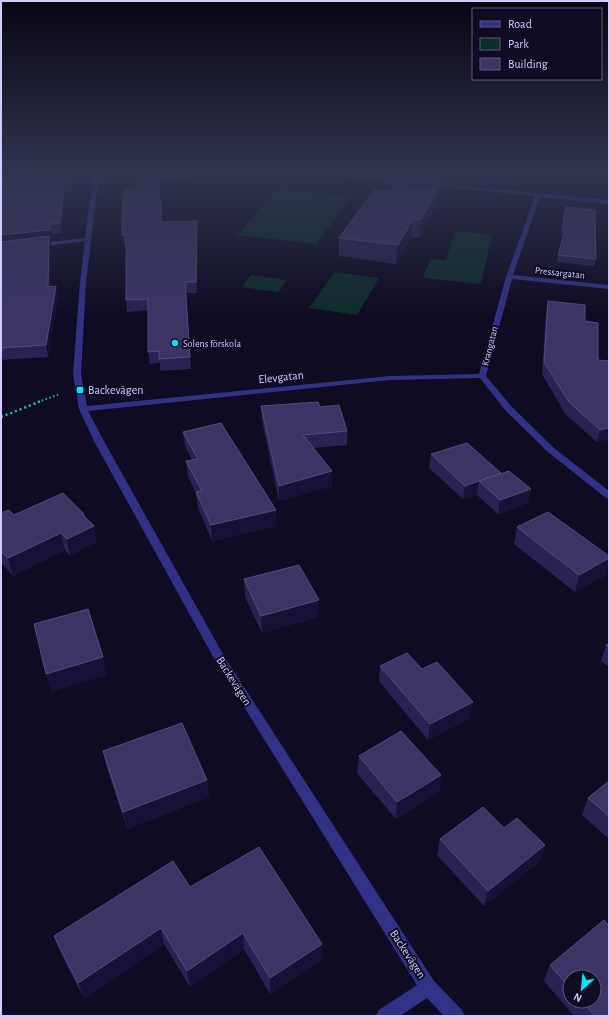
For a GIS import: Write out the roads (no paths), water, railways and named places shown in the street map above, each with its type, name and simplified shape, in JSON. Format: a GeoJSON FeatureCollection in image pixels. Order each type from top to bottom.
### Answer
{"type":"FeatureCollection","features":[{"type":"Feature","properties":{"kind":"street","name":"Backevägen"},"geometry":{"type":"LineString","coordinates":[[91,222],[83,282],[77,374],[83,409],[100,443],[220,659],[428,986],[456,1016]]}},
{"type":"Feature","properties":{"kind":"street","name":"Krangatan"},"geometry":{"type":"LineString","coordinates":[[527,222],[499,308],[482,376],[508,408],[551,450],[609,496]]}},
{"type":"Feature","properties":{"kind":"street"},"geometry":{"type":"LineString","coordinates":[[30,246],[89,240]]}},
{"type":"Feature","properties":{"kind":"street","name":"Pressargatan"},"geometry":{"type":"LineString","coordinates":[[509,277],[609,287]]}},
{"type":"Feature","properties":{"kind":"street","name":"Elevgatan"},"geometry":{"type":"LineString","coordinates":[[83,409],[390,378],[482,376]]}},
{"type":"Feature","properties":{"kind":"street"},"geometry":{"type":"LineString","coordinates":[[385,1016],[428,986]]}},
{"type":"Feature","properties":{"kind":"place","name":"Solens förskola"},"geometry":{"type":"Point","coordinates":[175,343]}},
{"type":"Feature","properties":{"kind":"place","name":"Backevägen"},"geometry":{"type":"Point","coordinates":[80,390]}}]}
